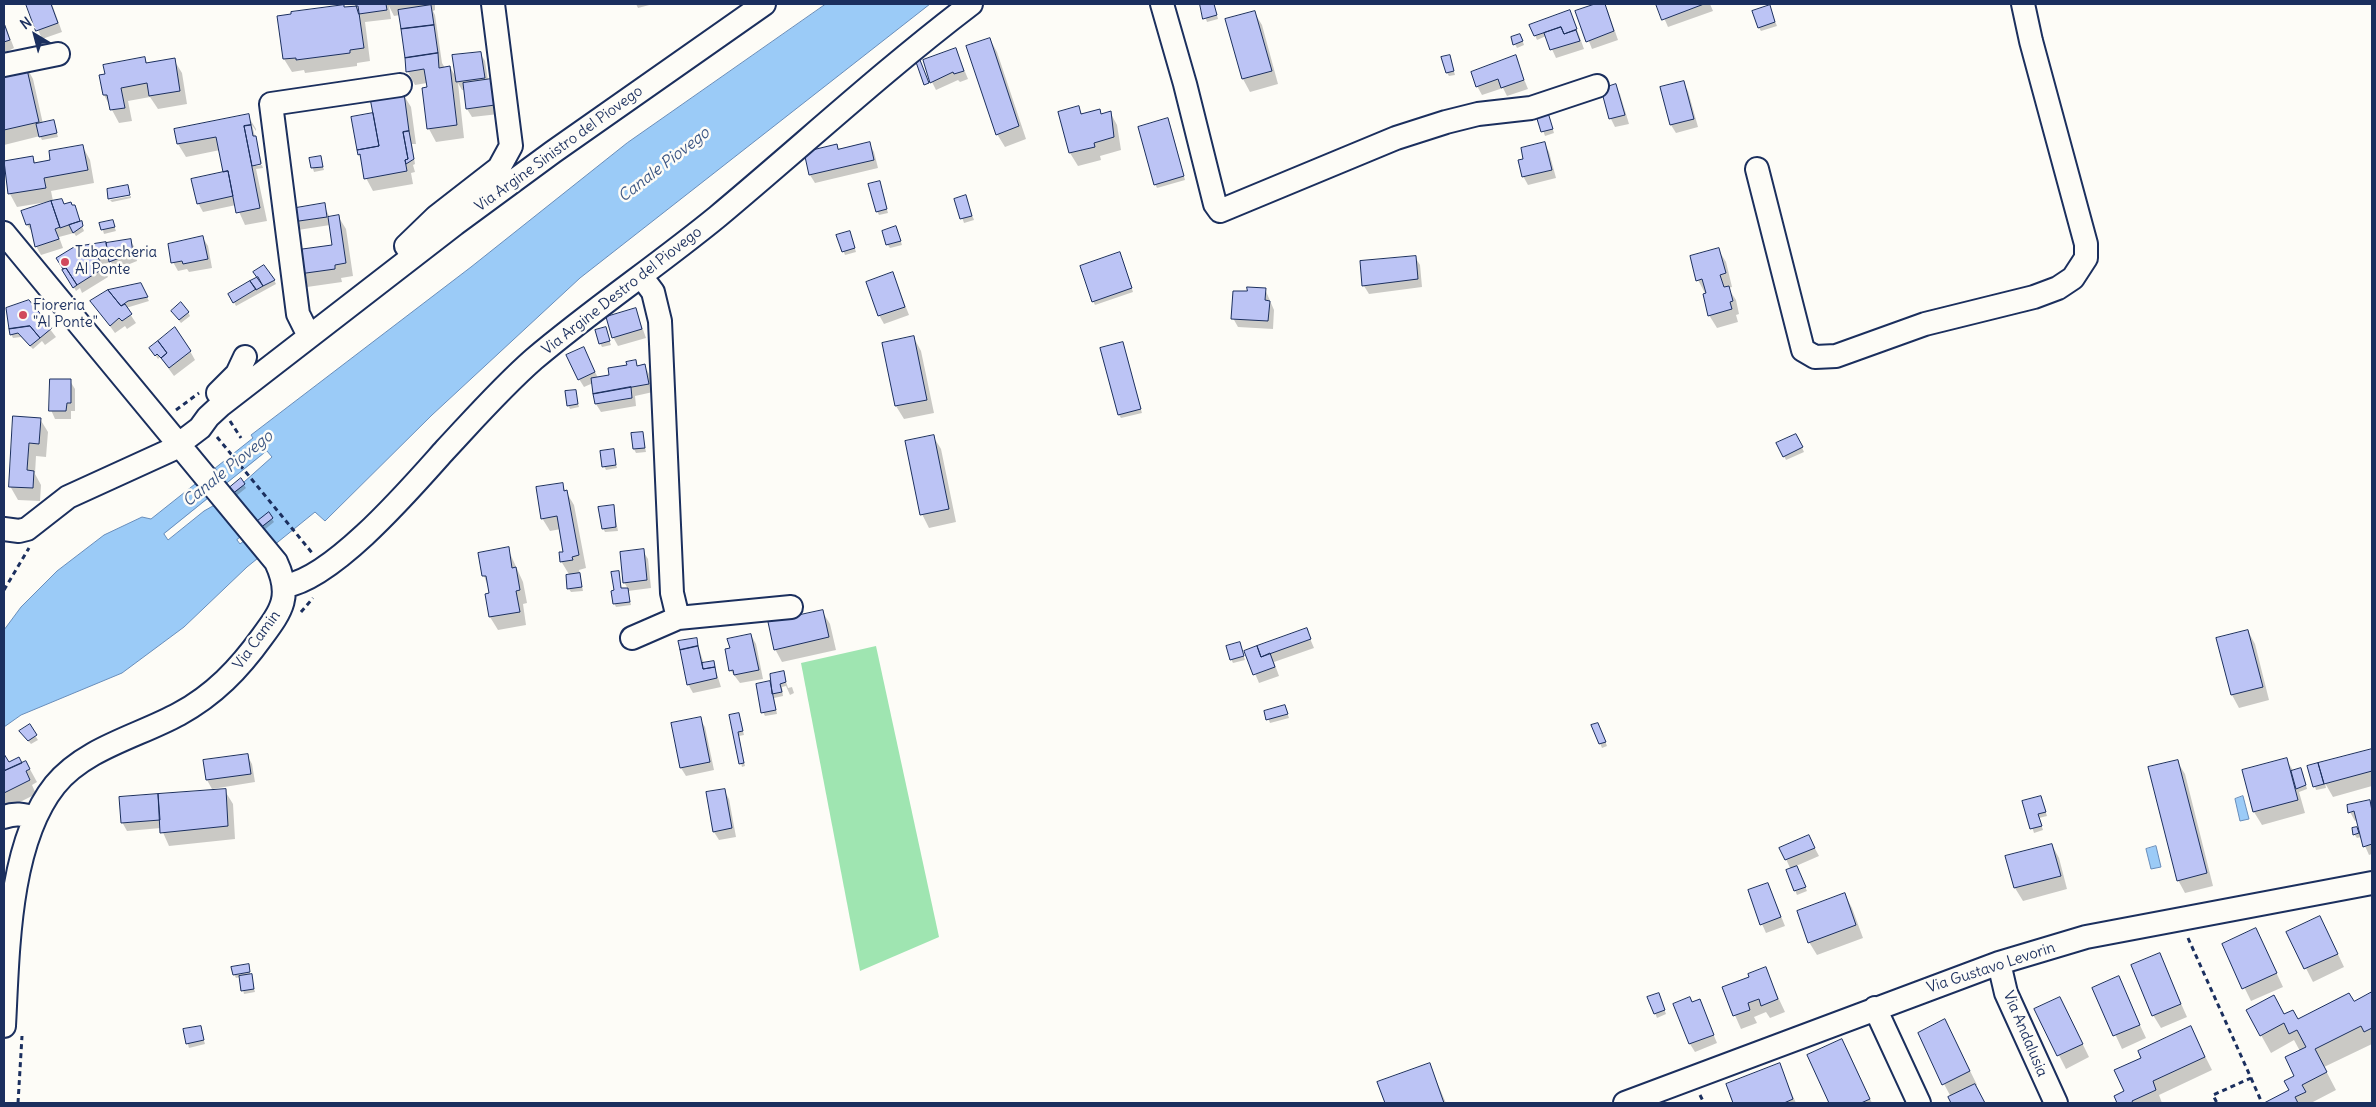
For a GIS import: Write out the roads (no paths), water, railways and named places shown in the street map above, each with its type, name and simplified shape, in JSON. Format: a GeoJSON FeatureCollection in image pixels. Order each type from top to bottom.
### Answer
{"type":"FeatureCollection","features":[{"type":"Feature","properties":{"kind":"street","name":"Via Argine Sinistro del Piovego"},"geometry":{"type":"LineString","coordinates":[[358,298],[378,273],[436,217],[500,168],[512,146],[494,4]]}},
{"type":"Feature","properties":{"kind":"street","name":"Via Argine Sinistro del Piovego"},"geometry":{"type":"LineString","coordinates":[[4,529],[19,531],[26,529],[68,497],[155,458],[183,441],[200,428],[214,411],[358,298],[553,152],[764,4]]}},
{"type":"Feature","properties":{"kind":"street","name":"Via Argine Destro del Piovego"},"geometry":{"type":"LineString","coordinates":[[285,586],[300,583],[343,553],[391,508],[508,384],[586,318],[718,216],[914,47],[971,4]]}},
{"type":"Feature","properties":{"kind":"street"},"geometry":{"type":"LineString","coordinates":[[1162,4],[1185,84],[1215,204],[1220,211],[1396,138],[1478,114],[1531,108],[1597,86]]}},
{"type":"Feature","properties":{"kind":"street"},"geometry":{"type":"LineString","coordinates":[[1757,169],[1803,350],[1815,357],[1836,356],[1925,324],[2034,297],[2058,288],[2073,278],[2081,268],[2086,258],[2086,244],[2031,41],[2023,4]]}},
{"type":"Feature","properties":{"kind":"street"},"geometry":{"type":"LineString","coordinates":[[4,65],[58,54]]}},
{"type":"Feature","properties":{"kind":"street"},"geometry":{"type":"LineString","coordinates":[[309,336],[298,314],[271,104],[400,85]]}},
{"type":"Feature","properties":{"kind":"street"},"geometry":{"type":"LineString","coordinates":[[6,241],[183,441],[199,467],[276,562],[285,586]]}},
{"type":"Feature","properties":{"kind":"street"},"geometry":{"type":"LineString","coordinates":[[641,276],[653,292],[660,321],[672,593],[678,618]]}},
{"type":"Feature","properties":{"kind":"street"},"geometry":{"type":"LineString","coordinates":[[183,441],[187,423],[237,374],[245,357]]}},
{"type":"Feature","properties":{"kind":"street","name":"Via Camin"},"geometry":{"type":"LineString","coordinates":[[13,1029],[15,894],[24,851],[34,818],[55,785],[84,761],[102,750],[180,714],[204,699],[223,683],[241,665],[278,616],[284,600],[285,586]]}},
{"type":"Feature","properties":{"kind":"street"},"geometry":{"type":"LineString","coordinates":[[632,638],[678,618],[790,607]]}},
{"type":"Feature","properties":{"kind":"street"},"geometry":{"type":"LineString","coordinates":[[4,817],[24,814],[34,818]]}},
{"type":"Feature","properties":{"kind":"street","name":"Via Gustavo Levorin"},"geometry":{"type":"LineString","coordinates":[[1625,1103],[1999,963],[2086,938],[2372,883]]}},
{"type":"Feature","properties":{"kind":"street","name":"Via Andalusia"},"geometry":{"type":"LineString","coordinates":[[1999,963],[2006,993],[2056,1103]]}},
{"type":"Feature","properties":{"kind":"street"},"geometry":{"type":"LineString","coordinates":[[1875,1008],[1919,1103]]}},
{"type":"Feature","properties":{"kind":"water","name":"Canale Piovego"},"geometry":{"type":"Polygon","coordinates":[[[826,4],[930,4],[580,278],[432,415],[325,521],[315,512],[247,567],[184,627],[122,673],[21,715],[4,727],[4,630],[21,607],[57,571],[104,535],[142,517],[151,519],[253,438],[251,435],[471,267],[627,143],[826,4]],[[267,451],[164,534],[168,540],[204,511],[227,498],[245,484],[244,482],[272,457],[267,451]],[[269,513],[237,540],[240,544],[273,518],[269,513]]]}},
{"type":"Feature","properties":{"kind":"water"},"geometry":{"type":"Polygon","coordinates":[[[2243,796],[2249,819],[2240,821],[2235,799],[2243,796]]]}},
{"type":"Feature","properties":{"kind":"water"},"geometry":{"type":"Polygon","coordinates":[[[2156,846],[2161,867],[2151,869],[2146,849],[2156,846]]]}},
{"type":"Feature","properties":{"kind":"place","name":"Tabaccheria Al Ponte"},"geometry":{"type":"Point","coordinates":[65,262]}},
{"type":"Feature","properties":{"kind":"place","name":"Fioreria \"Al Ponte\""},"geometry":{"type":"Point","coordinates":[23,315]}}]}
